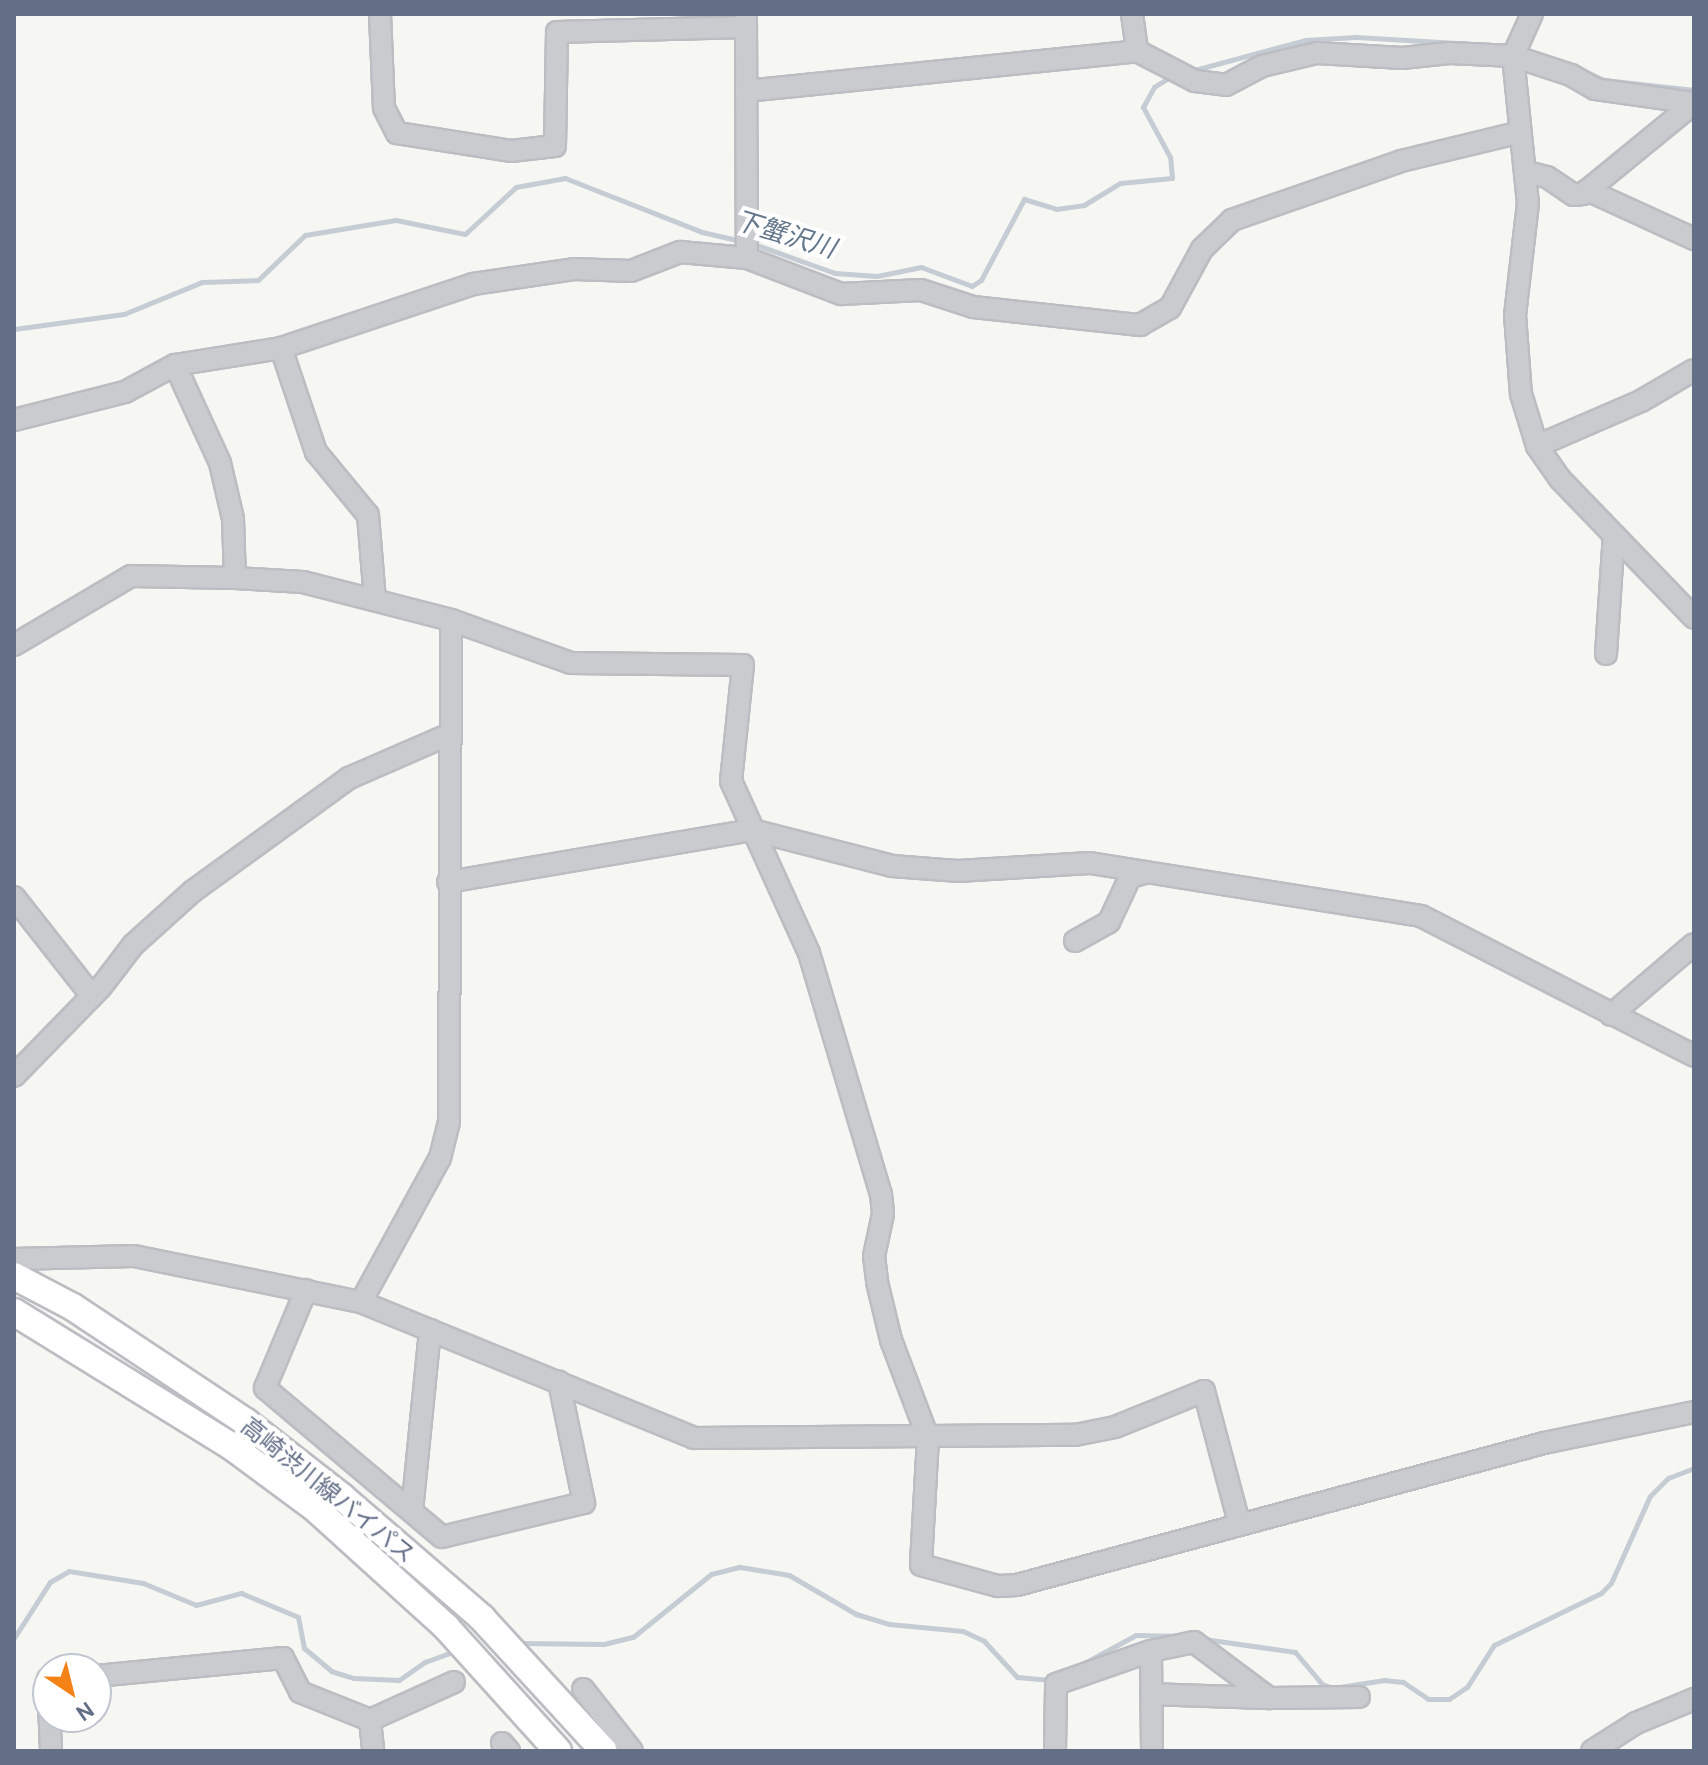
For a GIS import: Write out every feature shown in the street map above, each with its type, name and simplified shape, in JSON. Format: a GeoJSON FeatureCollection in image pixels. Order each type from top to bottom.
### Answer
{"type":"FeatureCollection","features":[{"type":"Feature","properties":{"kind":"main road","name":"高崎渋川線バイパス"},"geometry":{"type":"LineString","coordinates":[[14,1276],[73,1307],[246,1422],[482,1618],[604,1751]]}},
{"type":"Feature","properties":{"kind":"main road","name":"高崎渋川線バイパス"},"geometry":{"type":"LineString","coordinates":[[14,1312],[231,1446],[316,1509],[446,1627],[523,1708],[558,1751]]}},
{"type":"Feature","properties":{"kind":"street"},"geometry":{"type":"LineString","coordinates":[[380,14],[384,108],[397,133],[511,151],[555,146],[557,32],[746,21],[747,258]]}},
{"type":"Feature","properties":{"kind":"street"},"geometry":{"type":"LineString","coordinates":[[1132,14],[1137,51]]}},
{"type":"Feature","properties":{"kind":"street"},"geometry":{"type":"LineString","coordinates":[[1532,14],[1513,56],[1517,133],[1527,172],[1515,315],[1521,394],[1537,446],[1560,479],[1694,618]]}},
{"type":"Feature","properties":{"kind":"street"},"geometry":{"type":"LineString","coordinates":[[746,91],[1137,51],[1195,81],[1226,85],[1262,66],[1317,53],[1513,56],[1571,75],[1595,89],[1694,103]]}},
{"type":"Feature","properties":{"kind":"street"},"geometry":{"type":"LineString","coordinates":[[1527,172],[1547,177],[1574,195],[1587,190],[1694,103]]}},
{"type":"Feature","properties":{"kind":"street"},"geometry":{"type":"LineString","coordinates":[[14,420],[125,392],[175,365],[281,348],[473,284],[574,269],[631,271],[680,252],[747,258],[841,294],[921,290],[973,307],[1140,325],[1170,308],[1202,249],[1232,220],[1401,161],[1517,133]]}},
{"type":"Feature","properties":{"kind":"street"},"geometry":{"type":"LineString","coordinates":[[1587,190],[1694,239]]}},
{"type":"Feature","properties":{"kind":"street"},"geometry":{"type":"LineString","coordinates":[[281,348],[316,452],[368,515],[375,600]]}},
{"type":"Feature","properties":{"kind":"street"},"geometry":{"type":"LineString","coordinates":[[175,365],[220,463],[233,519],[235,578]]}},
{"type":"Feature","properties":{"kind":"street"},"geometry":{"type":"LineString","coordinates":[[1537,446],[1641,401],[1694,370]]}},
{"type":"Feature","properties":{"kind":"street"},"geometry":{"type":"LineString","coordinates":[[1606,654],[1614,535]]}},
{"type":"Feature","properties":{"kind":"street"},"geometry":{"type":"LineString","coordinates":[[14,645],[131,576],[235,578],[303,582],[375,600],[451,620],[571,663],[743,665],[731,781],[752,830],[790,903],[809,953],[881,1194],[883,1214],[874,1256],[877,1282],[891,1340],[928,1438],[921,1565],[982,1582],[1017,1585],[1544,1443],[1694,1412]]}},
{"type":"Feature","properties":{"kind":"street"},"geometry":{"type":"LineString","coordinates":[[361,1302],[446,1142],[451,620]]}},
{"type":"Feature","properties":{"kind":"street"},"geometry":{"type":"LineString","coordinates":[[14,1076],[92,996],[133,945],[171,911],[319,796],[450,734]]}},
{"type":"Feature","properties":{"kind":"street"},"geometry":{"type":"LineString","coordinates":[[448,882],[752,830],[892,866],[958,871],[1068,862],[1421,916],[1694,1056]]}},
{"type":"Feature","properties":{"kind":"street"},"geometry":{"type":"LineString","coordinates":[[1075,941],[1109,922],[1130,877],[1145,873]]}},
{"type":"Feature","properties":{"kind":"street"},"geometry":{"type":"LineString","coordinates":[[14,897],[92,996]]}},
{"type":"Feature","properties":{"kind":"street"},"geometry":{"type":"LineString","coordinates":[[1611,1015],[1694,944]]}},
{"type":"Feature","properties":{"kind":"street"},"geometry":{"type":"LineString","coordinates":[[14,1259],[134,1256],[361,1302],[694,1438],[1075,1435],[1115,1427],[1204,1391],[1239,1523]]}},
{"type":"Feature","properties":{"kind":"street"},"geometry":{"type":"LineString","coordinates":[[306,1290],[265,1388],[442,1537],[584,1503],[559,1382]]}},
{"type":"Feature","properties":{"kind":"street"},"geometry":{"type":"LineString","coordinates":[[412,1511],[430,1330]]}},
{"type":"Feature","properties":{"kind":"street"},"geometry":{"type":"LineString","coordinates":[[1055,1751],[1056,1684],[1151,1651],[1194,1642],[1269,1698]]}},
{"type":"Feature","properties":{"kind":"street"},"geometry":{"type":"LineString","coordinates":[[1151,1651],[1152,1751]]}},
{"type":"Feature","properties":{"kind":"street"},"geometry":{"type":"LineString","coordinates":[[112,1674],[283,1658],[300,1692],[370,1720],[454,1682]]}},
{"type":"Feature","properties":{"kind":"street"},"geometry":{"type":"LineString","coordinates":[[583,1689],[632,1751]]}},
{"type":"Feature","properties":{"kind":"street"},"geometry":{"type":"LineString","coordinates":[[1152,1694],[1359,1697]]}},
{"type":"Feature","properties":{"kind":"street"},"geometry":{"type":"LineString","coordinates":[[1592,1751],[1636,1723],[1692,1704]]}},
{"type":"Feature","properties":{"kind":"street"},"geometry":{"type":"LineString","coordinates":[[370,1720],[373,1751]]}},
{"type":"Feature","properties":{"kind":"waterway","name":"下蟹沢川"},"geometry":{"type":"LineString","coordinates":[[1191,71],[1305,40],[1356,37],[1508,46]]}},
{"type":"Feature","properties":{"kind":"waterway","name":"下蟹沢川"},"geometry":{"type":"LineString","coordinates":[[1529,51],[1569,64]]}},
{"type":"Feature","properties":{"kind":"waterway","name":"下蟹沢川"},"geometry":{"type":"LineString","coordinates":[[1578,68],[1604,80],[1694,90]]}},
{"type":"Feature","properties":{"kind":"waterway","name":"下蟹沢川"},"geometry":{"type":"LineString","coordinates":[[751,243],[835,273],[877,276],[921,267],[972,286],[981,280],[1024,199],[1056,209],[1084,205],[1120,183],[1172,178],[1170,157],[1143,107],[1154,87],[1170,77]]}},
{"type":"Feature","properties":{"kind":"waterway","name":"下蟹沢川"},"geometry":{"type":"LineString","coordinates":[[14,329],[124,314],[202,282],[258,280],[305,235],[396,220],[465,234],[516,187],[565,178],[702,232],[741,241]]}},
{"type":"Feature","properties":{"kind":"waterway"},"geometry":{"type":"LineString","coordinates":[[1204,1639],[1295,1652],[1322,1684],[1333,1688],[1384,1680],[1403,1682],[1428,1699],[1449,1699],[1467,1687],[1494,1645],[1601,1593],[1611,1583],[1650,1496],[1668,1478],[1694,1468]]}},
{"type":"Feature","properties":{"kind":"waterway"},"geometry":{"type":"LineString","coordinates":[[517,1643],[604,1644],[633,1637],[711,1574],[740,1567],[789,1575],[856,1614],[889,1624],[963,1631],[984,1641],[1017,1677],[1051,1680]]}},
{"type":"Feature","properties":{"kind":"waterway"},"geometry":{"type":"LineString","coordinates":[[14,1638],[50,1582],[69,1571],[143,1583],[196,1605],[241,1593],[298,1617],[304,1648],[331,1671],[354,1678],[399,1680],[425,1662],[456,1651]]}},
{"type":"Feature","properties":{"kind":"waterway"},"geometry":{"type":"LineString","coordinates":[[1077,1667],[1136,1635],[1182,1636]]}}]}
